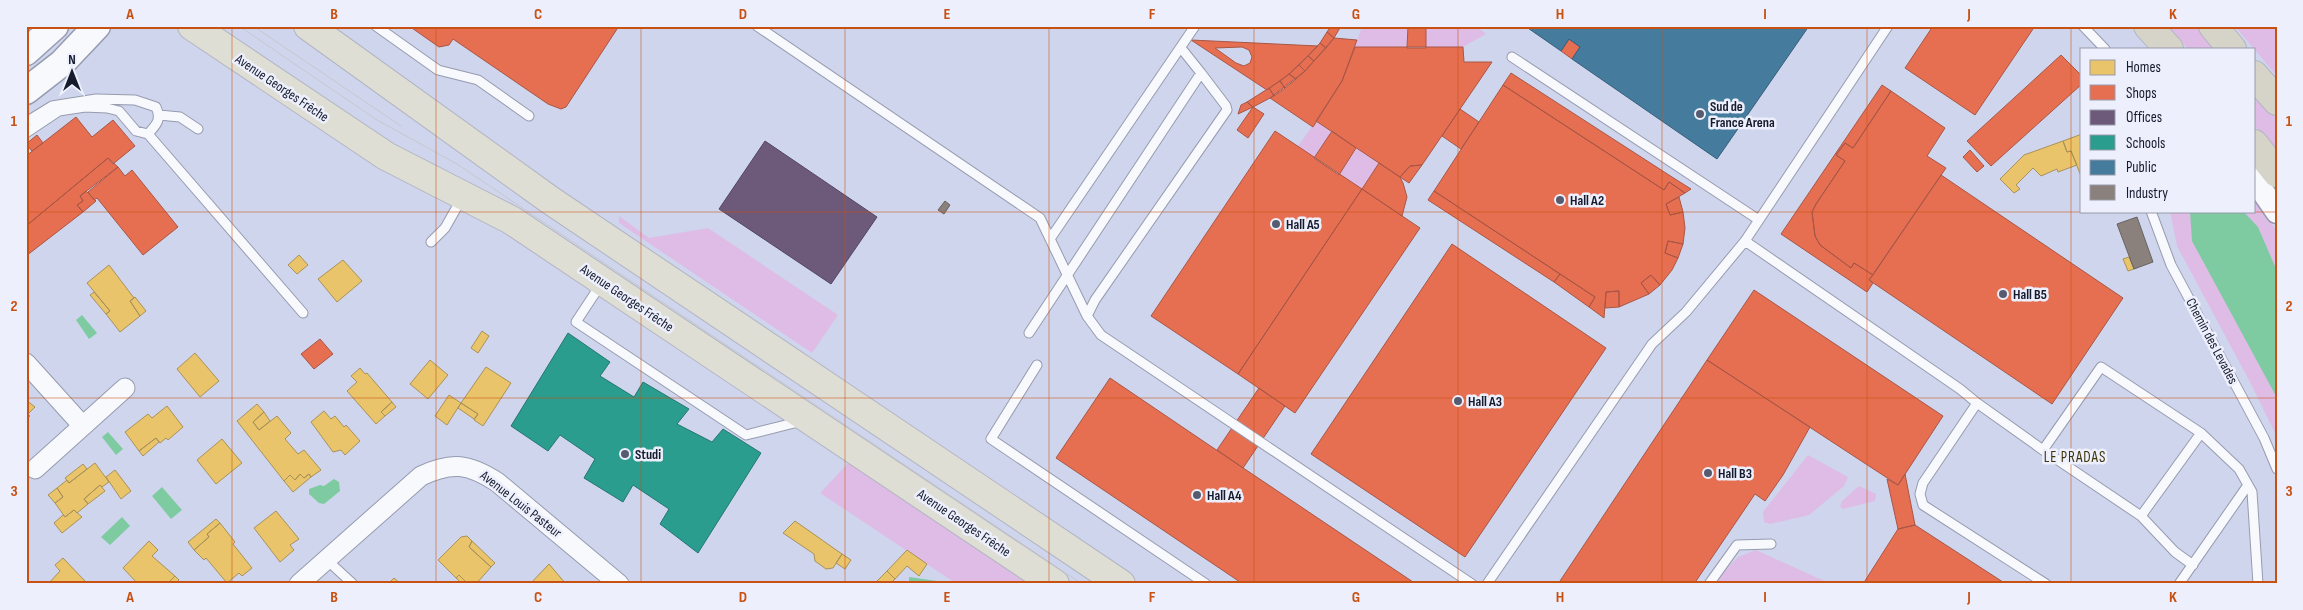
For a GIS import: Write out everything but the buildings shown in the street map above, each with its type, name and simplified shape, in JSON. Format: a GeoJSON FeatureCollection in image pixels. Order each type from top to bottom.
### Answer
{"type":"FeatureCollection","features":[{"type":"Feature","properties":{"kind":"highway"},"geometry":{"type":"LineString","coordinates":[[2147,26],[2168,48]]}},
{"type":"Feature","properties":{"kind":"highway"},"geometry":{"type":"LineString","coordinates":[[2213,26],[2231,48]]}},
{"type":"Feature","properties":{"kind":"highway"},"geometry":{"type":"LineString","coordinates":[[2256,77],[2277,101]]}},
{"type":"Feature","properties":{"kind":"highway"},"geometry":{"type":"LineString","coordinates":[[2256,147],[2277,173]]}},
{"type":"Feature","properties":{"kind":"main road"},"geometry":{"type":"LineString","coordinates":[[26,52],[55,26]]}},
{"type":"Feature","properties":{"kind":"main road"},"geometry":{"type":"LineString","coordinates":[[26,91],[62,63],[97,26]]}},
{"type":"Feature","properties":{"kind":"main road","name":"Avenue Georges Frêche"},"geometry":{"type":"LineString","coordinates":[[192,26],[386,156],[511,220],[1055,584]]}},
{"type":"Feature","properties":{"kind":"main road"},"geometry":{"type":"LineString","coordinates":[[308,26],[550,200],[1121,584]]}},
{"type":"Feature","properties":{"kind":"street"},"geometry":{"type":"LineString","coordinates":[[2147,26],[2155,48]]}},
{"type":"Feature","properties":{"kind":"street"},"geometry":{"type":"LineString","coordinates":[[2256,181],[2277,212]]}},
{"type":"Feature","properties":{"kind":"street"},"geometry":{"type":"LineString","coordinates":[[26,364],[82,425]]}},
{"type":"Feature","properties":{"kind":"street"},"geometry":{"type":"LineString","coordinates":[[35,469],[125,388]]}},
{"type":"Feature","properties":{"kind":"street","name":"Avenue Louis Pasteur"},"geometry":{"type":"LineString","coordinates":[[299,584],[421,476],[436,469],[450,466],[467,467],[481,471],[497,482],[619,584]]}},
{"type":"Feature","properties":{"kind":"lane"},"geometry":{"type":"LineString","coordinates":[[376,26],[438,70],[478,80],[528,116]]}},
{"type":"Feature","properties":{"kind":"lane"},"geometry":{"type":"LineString","coordinates":[[757,26],[1040,218],[1087,316],[1101,334],[1472,584]]}},
{"type":"Feature","properties":{"kind":"lane"},"geometry":{"type":"LineString","coordinates":[[1050,239],[1195,26]]}},
{"type":"Feature","properties":{"kind":"lane"},"geometry":{"type":"LineString","coordinates":[[1488,584],[1652,344],[1686,312],[1745,241],[1888,26]]}},
{"type":"Feature","properties":{"kind":"lane"},"geometry":{"type":"LineString","coordinates":[[2083,26],[2104,48]]}},
{"type":"Feature","properties":{"kind":"lane"},"geometry":{"type":"LineString","coordinates":[[1087,316],[1096,300],[1227,110],[1226,106],[1181,48]]}},
{"type":"Feature","properties":{"kind":"lane"},"geometry":{"type":"LineString","coordinates":[[1512,57],[1759,220]]}},
{"type":"Feature","properties":{"kind":"lane"},"geometry":{"type":"LineString","coordinates":[[1029,333],[1201,73]]}},
{"type":"Feature","properties":{"kind":"lane"},"geometry":{"type":"LineString","coordinates":[[26,122],[52,106],[96,99],[134,100],[156,107],[160,115],[158,123],[148,134]]}},
{"type":"Feature","properties":{"kind":"lane"},"geometry":{"type":"LineString","coordinates":[[26,133],[59,111],[85,107],[107,108],[119,111],[136,131],[148,134],[303,313]]}},
{"type":"Feature","properties":{"kind":"lane"},"geometry":{"type":"LineString","coordinates":[[160,115],[180,117],[198,129]]}},
{"type":"Feature","properties":{"kind":"lane"},"geometry":{"type":"LineString","coordinates":[[431,242],[445,228],[463,197]]}},
{"type":"Feature","properties":{"kind":"lane","name":"Chemin des Levades"},"geometry":{"type":"LineString","coordinates":[[2151,212],[2171,265],[2264,438],[2277,469]]}},
{"type":"Feature","properties":{"kind":"lane"},"geometry":{"type":"LineString","coordinates":[[1745,241],[1952,383],[2042,450],[2141,516],[2175,552],[2192,564]]}},
{"type":"Feature","properties":{"kind":"lane"},"geometry":{"type":"LineString","coordinates":[[603,282],[576,322],[681,392],[746,434],[809,419]]}},
{"type":"Feature","properties":{"kind":"lane"},"geometry":{"type":"LineString","coordinates":[[1037,365],[991,439],[1206,584]]}},
{"type":"Feature","properties":{"kind":"lane"},"geometry":{"type":"LineString","coordinates":[[2042,450],[2101,367],[2201,433],[2239,469],[2252,492],[2258,584]]}},
{"type":"Feature","properties":{"kind":"lane"},"geometry":{"type":"LineString","coordinates":[[1977,403],[1923,484],[1920,494],[1923,505],[2046,584]]}},
{"type":"Feature","properties":{"kind":"lane"},"geometry":{"type":"LineString","coordinates":[[2141,516],[2201,433]]}},
{"type":"Feature","properties":{"kind":"lane"},"geometry":{"type":"LineString","coordinates":[[2179,584],[2248,485]]}},
{"type":"Feature","properties":{"kind":"lane"},"geometry":{"type":"LineString","coordinates":[[1709,584],[1737,545],[1771,544]]}},
{"type":"Feature","properties":{"kind":"lane"},"geometry":{"type":"LineString","coordinates":[[327,560],[353,584]]}},
{"type":"Feature","properties":{"kind":"shaded area"},"geometry":{"type":"Polygon","coordinates":[[[1362,26],[1408,26],[1407,48],[1355,47],[1362,26]]]}},
{"type":"Feature","properties":{"kind":"shaded area"},"geometry":{"type":"Polygon","coordinates":[[[1426,26],[1476,26],[1486,34],[1463,47],[1426,48],[1426,26]]]}},
{"type":"Feature","properties":{"kind":"shaded area"},"geometry":{"type":"Polygon","coordinates":[[[2167,26],[2199,26],[2219,48],[2187,48],[2167,26]]]}},
{"type":"Feature","properties":{"kind":"shaded area"},"geometry":{"type":"Polygon","coordinates":[[[2235,26],[2277,26],[2277,76],[2256,51],[2256,48],[2253,48],[2235,26]]]}},
{"type":"Feature","properties":{"kind":"shaded area"},"geometry":{"type":"Polygon","coordinates":[[[2256,91],[2277,117],[2277,152],[2256,127],[2256,91]]]}},
{"type":"Feature","properties":{"kind":"shaded area"},"geometry":{"type":"Polygon","coordinates":[[[1316,121],[1332,131],[1314,158],[1298,146],[1316,121]]]}},
{"type":"Feature","properties":{"kind":"shaded area"},"geometry":{"type":"Polygon","coordinates":[[[1356,148],[1379,163],[1362,189],[1339,175],[1356,148]]]}},
{"type":"Feature","properties":{"kind":"shaded area"},"geometry":{"type":"Polygon","coordinates":[[[2256,203],[2277,231],[2277,437],[2250,382],[2177,246],[2170,212],[2256,212],[2256,203]]]}},
{"type":"Feature","properties":{"kind":"shaded area"},"geometry":{"type":"Polygon","coordinates":[[[2190,212],[2244,212],[2258,227],[2277,271],[2277,398],[2192,241],[2190,212]]]}},
{"type":"Feature","properties":{"kind":"shaded area"},"geometry":{"type":"Polygon","coordinates":[[[619,216],[649,238],[708,228],[838,315],[812,353],[619,223],[619,216]]]}},
{"type":"Feature","properties":{"kind":"shaded area"},"geometry":{"type":"Polygon","coordinates":[[[82,315],[97,333],[89,339],[76,320],[82,315]]]}},
{"type":"Feature","properties":{"kind":"shaded area"},"geometry":{"type":"Polygon","coordinates":[[[108,432],[123,449],[116,455],[102,437],[108,432]]]}},
{"type":"Feature","properties":{"kind":"shaded area"},"geometry":{"type":"Polygon","coordinates":[[[1808,455],[1848,477],[1844,486],[1809,515],[1770,524],[1764,522],[1763,512],[1808,455]]]}},
{"type":"Feature","properties":{"kind":"shaded area"},"geometry":{"type":"Polygon","coordinates":[[[853,458],[1037,584],[957,584],[820,493],[853,458]]]}},
{"type":"Feature","properties":{"kind":"shaded area"},"geometry":{"type":"Polygon","coordinates":[[[334,479],[339,482],[340,491],[324,504],[319,503],[309,494],[309,489],[320,485],[324,486],[334,479]]]}},
{"type":"Feature","properties":{"kind":"shaded area"},"geometry":{"type":"Polygon","coordinates":[[[1859,486],[1876,494],[1875,501],[1843,509],[1840,506],[1842,501],[1859,486]]]}},
{"type":"Feature","properties":{"kind":"shaded area"},"geometry":{"type":"Polygon","coordinates":[[[162,487],[182,510],[171,519],[152,496],[162,487]]]}},
{"type":"Feature","properties":{"kind":"shaded area"},"geometry":{"type":"Polygon","coordinates":[[[122,517],[130,526],[110,545],[101,537],[122,517]]]}},
{"type":"Feature","properties":{"kind":"shaded area"},"geometry":{"type":"Polygon","coordinates":[[[1756,550],[1831,584],[1717,584],[1717,579],[1738,557],[1756,550]]]}},
{"type":"Feature","properties":{"kind":"shaded area"},"geometry":{"type":"Polygon","coordinates":[[[909,577],[937,581],[936,584],[909,584],[909,577]]]}},
{"type":"Feature","properties":{"kind":"tram line"},"geometry":{"type":"LineString","coordinates":[[239,26],[377,120],[457,164],[1082,584]]}},
{"type":"Feature","properties":{"kind":"tram line"},"geometry":{"type":"LineString","coordinates":[[253,26],[401,126]]}},
{"type":"Feature","properties":{"kind":"place","name":"Sud de France Arena"},"geometry":{"type":"Point","coordinates":[1700,114]}},
{"type":"Feature","properties":{"kind":"place","name":"Hall A2"},"geometry":{"type":"Point","coordinates":[1560,200]}},
{"type":"Feature","properties":{"kind":"place","name":"Hall A5"},"geometry":{"type":"Point","coordinates":[1276,224]}},
{"type":"Feature","properties":{"kind":"place","name":"Hall B5"},"geometry":{"type":"Point","coordinates":[2003,294]}},
{"type":"Feature","properties":{"kind":"place","name":"Hall A3"},"geometry":{"type":"Point","coordinates":[1458,401]}},
{"type":"Feature","properties":{"kind":"place","name":"Studi"},"geometry":{"type":"Point","coordinates":[625,454]}},
{"type":"Feature","properties":{"kind":"place","name":"Hall B3"},"geometry":{"type":"Point","coordinates":[1708,473]}},
{"type":"Feature","properties":{"kind":"place","name":"Hall A4"},"geometry":{"type":"Point","coordinates":[1197,495]}},
{"type":"Feature","properties":{"kind":"district","name":"LE PRADAS"},"geometry":{"type":"Point","coordinates":[2075,457]}}]}
